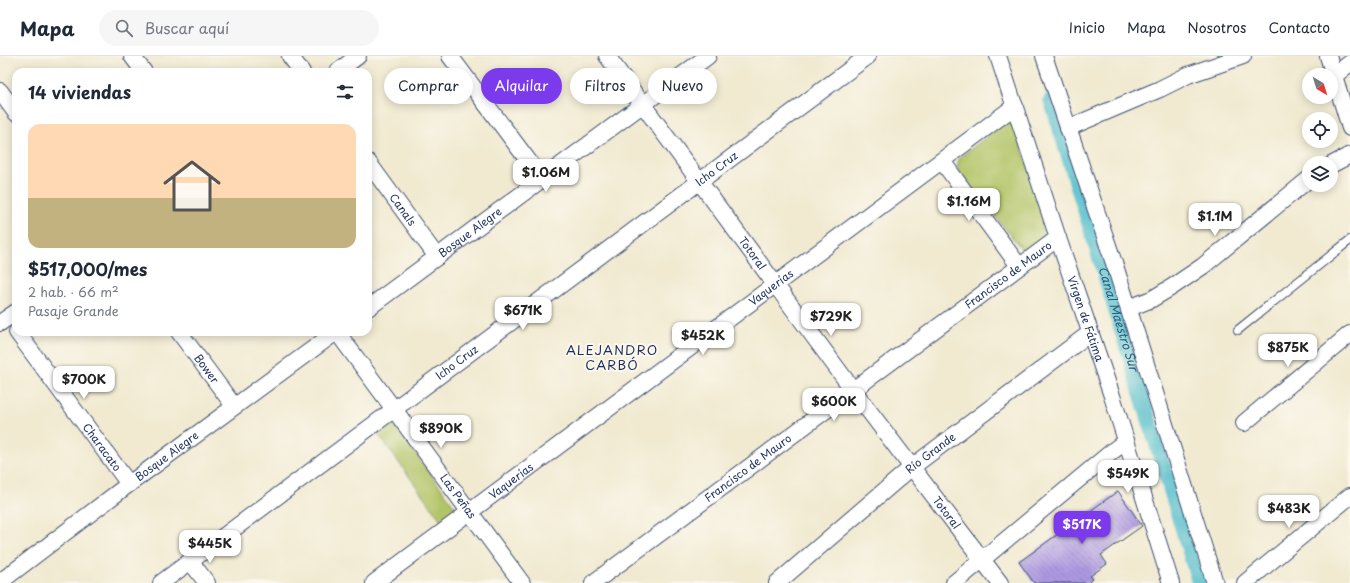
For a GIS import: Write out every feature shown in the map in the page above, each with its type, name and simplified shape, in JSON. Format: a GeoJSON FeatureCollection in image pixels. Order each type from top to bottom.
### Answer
{"type":"FeatureCollection","features":[{"type":"Feature","properties":{"kind":"street"},"geometry":{"type":"LineString","coordinates":[[132,56],[141,68]]}},
{"type":"Feature","properties":{"kind":"street"},"geometry":{"type":"LineString","coordinates":[[290,56],[299,68]]}},
{"type":"Feature","properties":{"kind":"street"},"geometry":{"type":"LineString","coordinates":[[342,68],[358,56]]}},
{"type":"Feature","properties":{"kind":"street"},"geometry":{"type":"LineString","coordinates":[[450,56],[542,179]]}},
{"type":"Feature","properties":{"kind":"street","name":"Totoral"},"geometry":{"type":"LineString","coordinates":[[606,56],[853,390],[1000,583]]}},
{"type":"Feature","properties":{"kind":"street","name":"Bosque Alegre"},"geometry":{"type":"LineString","coordinates":[[372,305],[708,56]]}},
{"type":"Feature","properties":{"kind":"street","name":"Icho Cruz"},"geometry":{"type":"LineString","coordinates":[[161,583],[868,56]]}},
{"type":"Feature","properties":{"kind":"street","name":"Virgen de Fátima"},"geometry":{"type":"LineString","coordinates":[[998,56],[1126,441],[1171,583]]}},
{"type":"Feature","properties":{"kind":"street"},"geometry":{"type":"LineString","coordinates":[[1044,56],[1129,308],[1215,583]]}},
{"type":"Feature","properties":{"kind":"street"},"geometry":{"type":"LineString","coordinates":[[1068,128],[1160,89],[1188,75],[1243,56]]}},
{"type":"Feature","properties":{"kind":"street"},"geometry":{"type":"LineString","coordinates":[[1328,56],[1332,68]]}},
{"type":"Feature","properties":{"kind":"street"},"geometry":{"type":"LineString","coordinates":[[1338,73],[1350,63]]}},
{"type":"Feature","properties":{"kind":"street"},"geometry":{"type":"LineString","coordinates":[[1338,89],[1350,128]]}},
{"type":"Feature","properties":{"kind":"street"},"geometry":{"type":"LineString","coordinates":[[0,92],[12,108]]}},
{"type":"Feature","properties":{"kind":"street","name":"Vaquerías"},"geometry":{"type":"LineString","coordinates":[[374,583],[1015,106]]}},
{"type":"Feature","properties":{"kind":"street"},"geometry":{"type":"LineString","coordinates":[[1338,161],[1350,155]]}},
{"type":"Feature","properties":{"kind":"street"},"geometry":{"type":"LineString","coordinates":[[942,161],[1020,266]]}},
{"type":"Feature","properties":{"kind":"street","name":"Canals"},"geometry":{"type":"LineString","coordinates":[[372,168],[437,257]]}},
{"type":"Feature","properties":{"kind":"street"},"geometry":{"type":"LineString","coordinates":[[1129,308],[1152,299],[1172,288],[1203,266],[1302,185]]}},
{"type":"Feature","properties":{"kind":"street","name":"Francisco de Mauro"},"geometry":{"type":"LineString","coordinates":[[593,583],[1058,238]]}},
{"type":"Feature","properties":{"kind":"street","name":"Río Grande"},"geometry":{"type":"LineString","coordinates":[[777,583],[912,468],[1090,333]]}},
{"type":"Feature","properties":{"kind":"street"},"geometry":{"type":"LineString","coordinates":[[1244,423],[1350,334]]}},
{"type":"Feature","properties":{"kind":"street","name":"Characato"},"geometry":{"type":"LineString","coordinates":[[21,336],[129,484]]}},
{"type":"Feature","properties":{"kind":"street","name":"Bower"},"geometry":{"type":"LineString","coordinates":[[182,336],[234,406]]}},
{"type":"Feature","properties":{"kind":"street","name":"Bosque Alegre"},"geometry":{"type":"LineString","coordinates":[[0,582],[234,406],[331,336]]}},
{"type":"Feature","properties":{"kind":"street","name":"Las Peñas"},"geometry":{"type":"LineString","coordinates":[[340,336],[522,583]]}},
{"type":"Feature","properties":{"kind":"street"},"geometry":{"type":"LineString","coordinates":[[954,583],[1126,441]]}},
{"type":"Feature","properties":{"kind":"street"},"geometry":{"type":"LineString","coordinates":[[1245,583],[1350,496]]}},
{"type":"Feature","properties":{"kind":"street"},"geometry":{"type":"LineString","coordinates":[[190,561],[207,583]]}},
{"type":"Feature","properties":{"kind":"lane"},"geometry":{"type":"LineString","coordinates":[[1238,330],[1350,240]]}},
{"type":"Feature","properties":{"kind":"green space"},"geometry":{"type":"Polygon","coordinates":[[[1008,120],[1014,122],[1049,235],[1025,253],[957,169],[959,158],[1008,120]]]}},
{"type":"Feature","properties":{"kind":"green space"},"geometry":{"type":"Polygon","coordinates":[[[393,423],[458,511],[443,523],[378,434],[393,423]]]}},
{"type":"Feature","properties":{"kind":"building"},"geometry":{"type":"Polygon","coordinates":[[[1118,491],[1142,526],[1101,555],[1107,564],[1090,576],[1093,579],[1087,583],[1034,583],[1019,562],[1118,491]]]}},
{"type":"Feature","properties":{"kind":"waterway","name":"Canal Maestro Sur"},"geometry":{"type":"LineString","coordinates":[[1051,100],[1199,583]]}},
{"type":"Feature","properties":{"kind":"district","name":"ALEJANDRO CARBÓ"},"geometry":{"type":"Point","coordinates":[612,358]}}]}
